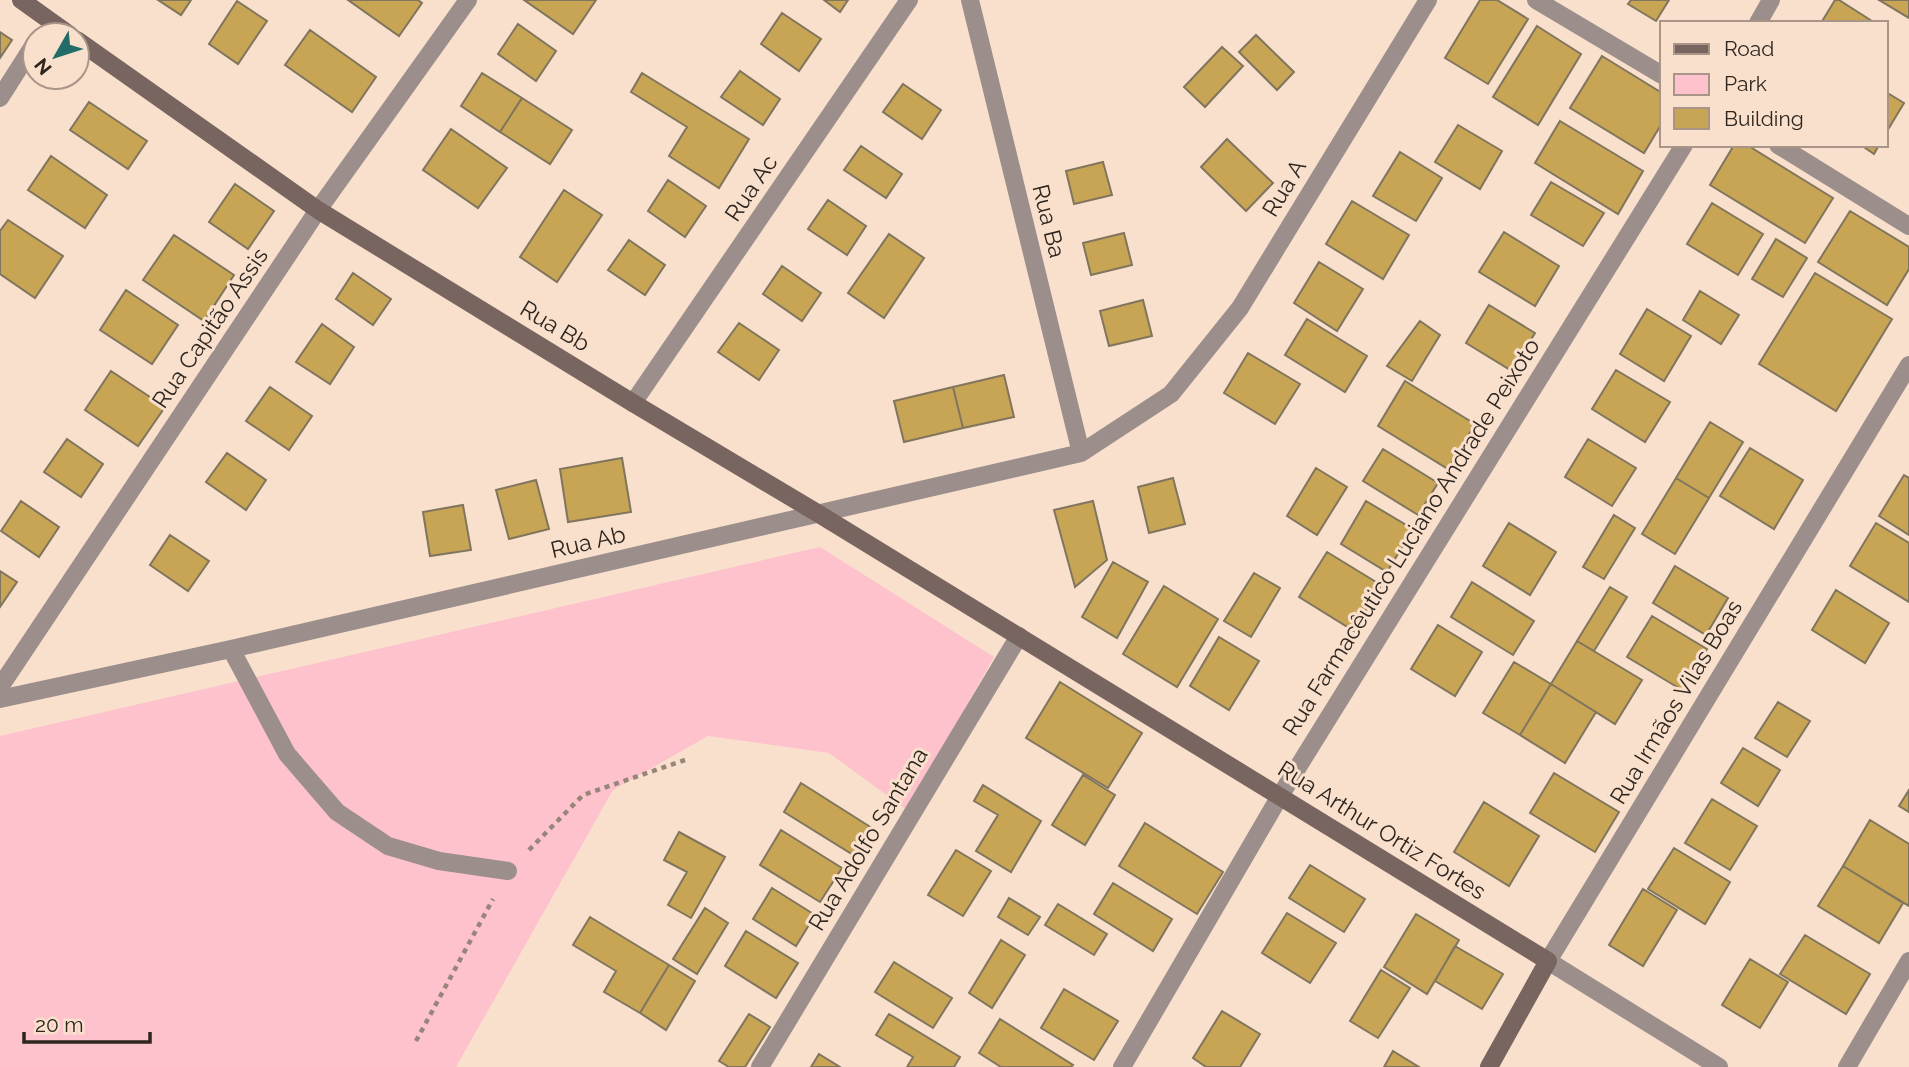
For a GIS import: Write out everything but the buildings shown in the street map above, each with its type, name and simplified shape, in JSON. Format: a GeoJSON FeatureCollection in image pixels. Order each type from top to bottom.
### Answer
{"type":"FeatureCollection","features":[{"type":"Feature","properties":{"kind":"street"},"geometry":{"type":"LineString","coordinates":[[20,0],[39,21]]}},
{"type":"Feature","properties":{"kind":"street","name":"Rua Capitão Assis"},"geometry":{"type":"LineString","coordinates":[[0,687],[318,210],[468,0]]}},
{"type":"Feature","properties":{"kind":"street","name":"Rua Ac"},"geometry":{"type":"LineString","coordinates":[[633,403],[909,0]]}},
{"type":"Feature","properties":{"kind":"street","name":"Rua Ba"},"geometry":{"type":"LineString","coordinates":[[970,0],[1081,453]]}},
{"type":"Feature","properties":{"kind":"street","name":"Rua A"},"geometry":{"type":"LineString","coordinates":[[1171,394],[1240,308],[1428,0]]}},
{"type":"Feature","properties":{"kind":"street"},"geometry":{"type":"LineString","coordinates":[[1536,0],[1660,74]]}},
{"type":"Feature","properties":{"kind":"street"},"geometry":{"type":"LineString","coordinates":[[1759,21],[1771,0]]}},
{"type":"Feature","properties":{"kind":"street","name":"Rua Bb"},"geometry":{"type":"LineString","coordinates":[[91,50],[318,210],[1019,636]]}},
{"type":"Feature","properties":{"kind":"street"},"geometry":{"type":"LineString","coordinates":[[0,98],[21,65]]}},
{"type":"Feature","properties":{"kind":"street","name":"Rua Farmacêutico Luciano Andrade Peixoto"},"geometry":{"type":"LineString","coordinates":[[1122,1067],[1280,796],[1683,147]]}},
{"type":"Feature","properties":{"kind":"street"},"geometry":{"type":"LineString","coordinates":[[1781,147],[1909,226]]}},
{"type":"Feature","properties":{"kind":"street","name":"Rua Irmãos Vilas Boas"},"geometry":{"type":"LineString","coordinates":[[1489,1067],[1548,961],[1909,365]]}},
{"type":"Feature","properties":{"kind":"street","name":"Rua Ab"},"geometry":{"type":"LineString","coordinates":[[0,699],[231,649],[1081,453],[1171,394]]}},
{"type":"Feature","properties":{"kind":"street","name":"Rua Arthur Ortiz Fortes"},"geometry":{"type":"LineString","coordinates":[[1019,636],[1719,1067]]}},
{"type":"Feature","properties":{"kind":"street","name":"Rua Adolfo Santana"},"geometry":{"type":"LineString","coordinates":[[760,1067],[1019,636]]}},
{"type":"Feature","properties":{"kind":"street"},"geometry":{"type":"LineString","coordinates":[[231,649],[287,754],[337,812],[388,846],[439,861],[508,871]]}},
{"type":"Feature","properties":{"kind":"street"},"geometry":{"type":"LineString","coordinates":[[1847,1067],[1909,961]]}},
{"type":"Feature","properties":{"kind":"green space"},"geometry":{"type":"Polygon","coordinates":[[[820,547],[994,657],[907,810],[829,753],[708,736],[613,790],[456,1067],[0,1067],[0,736],[820,547]]]}}]}
